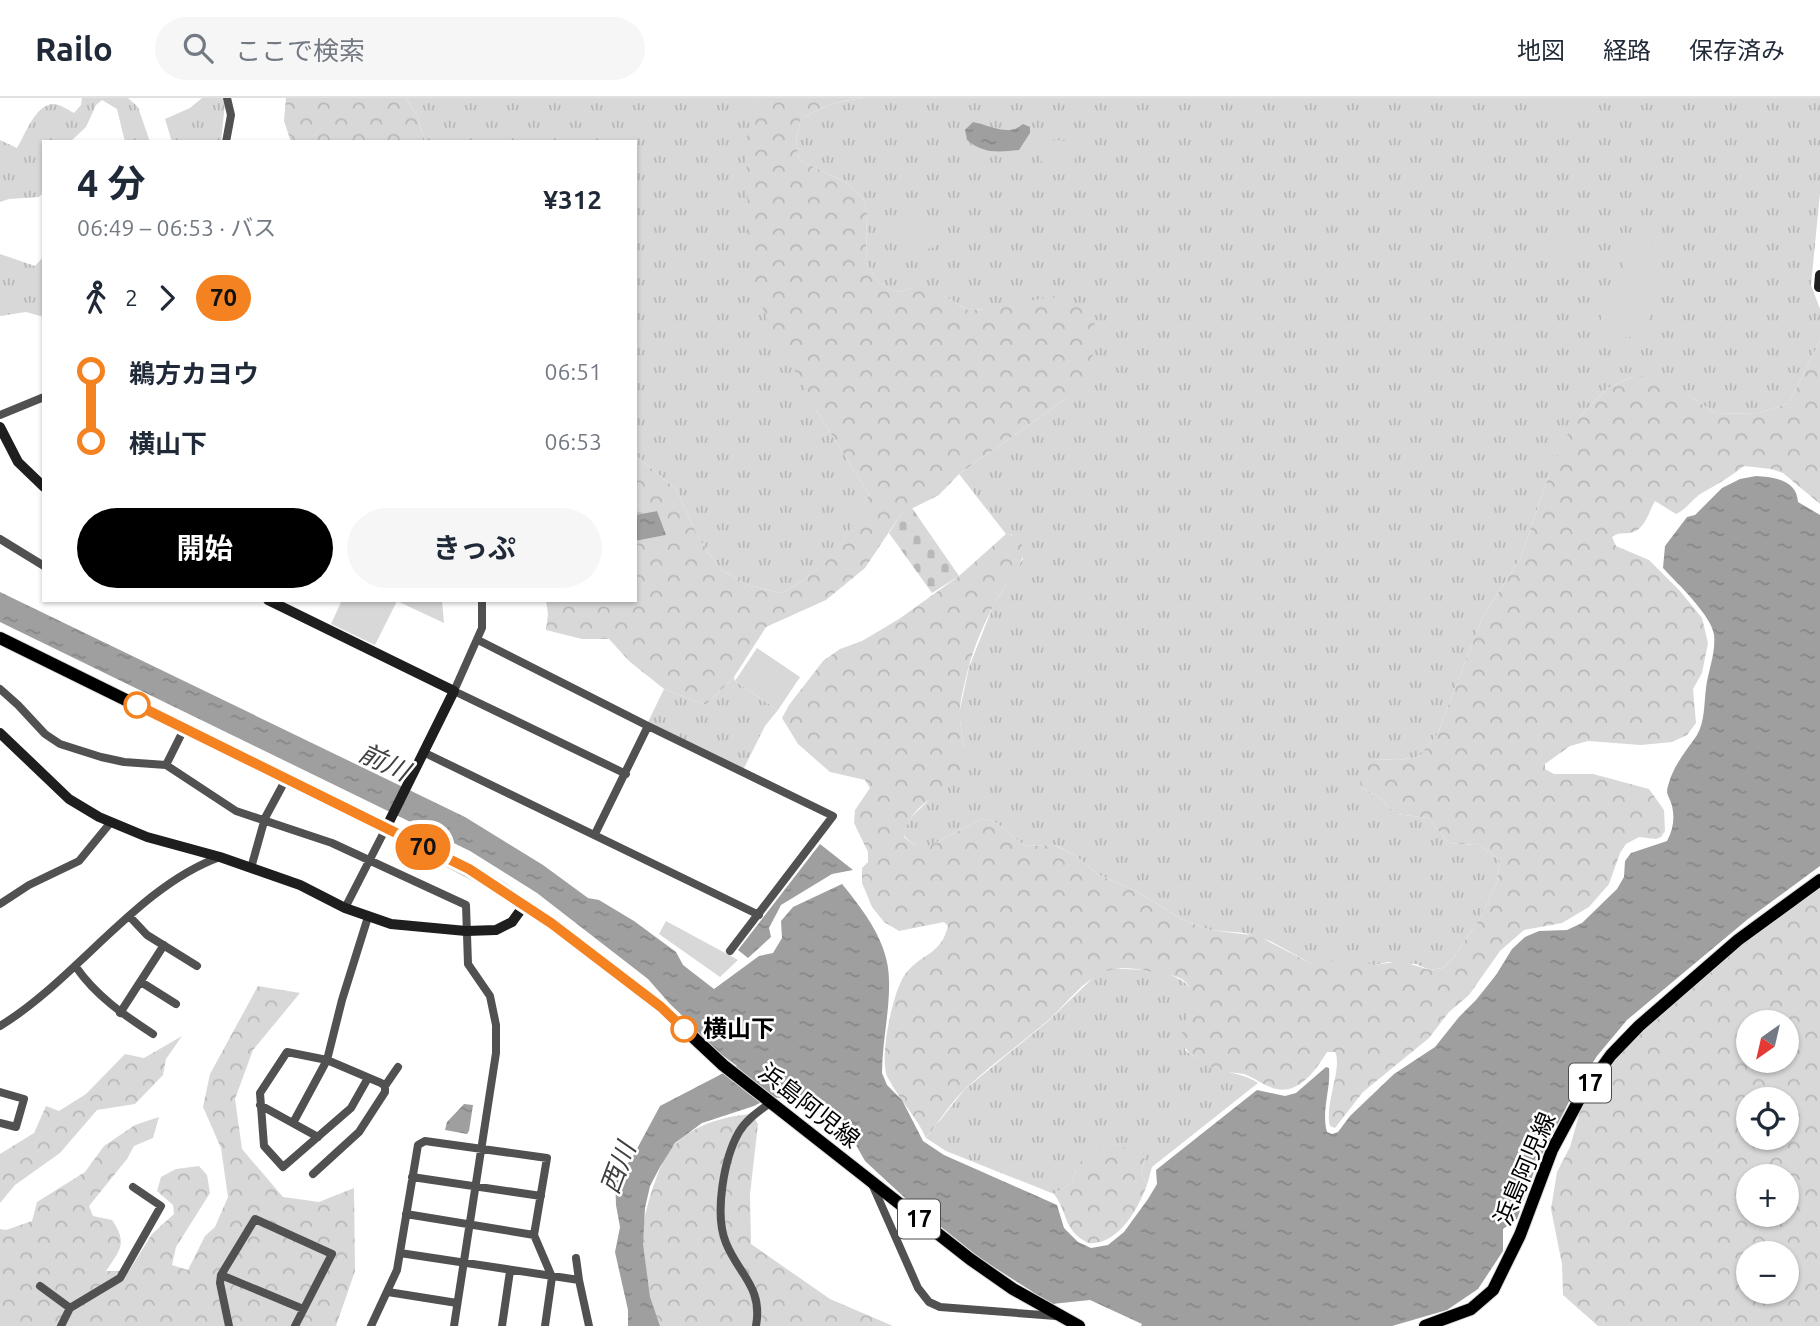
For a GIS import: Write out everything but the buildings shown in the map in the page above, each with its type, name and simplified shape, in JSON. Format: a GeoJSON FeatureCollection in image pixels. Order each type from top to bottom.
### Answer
{"type":"FeatureCollection","features":[{"type":"Feature","properties":{"kind":"main road","name":"浜島阿児線"},"geometry":{"type":"LineString","coordinates":[[0,638],[286,779],[388,824],[525,904],[661,1007],[723,1065],[970,1259],[1013,1289],[1079,1326]]}},
{"type":"Feature","properties":{"kind":"main road","name":"浜島阿児線"},"geometry":{"type":"LineString","coordinates":[[1425,1326],[1471,1309],[1493,1290],[1520,1235],[1552,1150],[1581,1096],[1611,1055],[1639,1026],[1738,940],[1820,880]]}},
{"type":"Feature","properties":{"kind":"street"},"geometry":{"type":"LineString","coordinates":[[226,140],[231,115],[227,98]]}},
{"type":"Feature","properties":{"kind":"street"},"geometry":{"type":"LineString","coordinates":[[0,415],[42,398]]}},
{"type":"Feature","properties":{"kind":"street"},"geometry":{"type":"LineString","coordinates":[[0,427],[18,462],[42,485]]}},
{"type":"Feature","properties":{"kind":"street"},"geometry":{"type":"LineString","coordinates":[[0,539],[42,565]]}},
{"type":"Feature","properties":{"kind":"street"},"geometry":{"type":"LineString","coordinates":[[272,602],[626,774]]}},
{"type":"Feature","properties":{"kind":"street"},"geometry":{"type":"LineString","coordinates":[[345,908],[478,640],[483,620],[482,602]]}},
{"type":"Feature","properties":{"kind":"street"},"geometry":{"type":"LineString","coordinates":[[478,640],[833,816],[730,951]]}},
{"type":"Feature","properties":{"kind":"street"},"geometry":{"type":"LineString","coordinates":[[0,689],[4,696],[45,734],[60,744],[124,762],[166,765],[236,811],[265,818],[332,843],[466,905],[468,964],[490,996],[496,1025],[496,1053],[454,1326]]}},
{"type":"Feature","properties":{"kind":"street"},"geometry":{"type":"LineString","coordinates":[[595,834],[648,726]]}},
{"type":"Feature","properties":{"kind":"street"},"geometry":{"type":"LineString","coordinates":[[166,765],[184,729]]}},
{"type":"Feature","properties":{"kind":"street"},"geometry":{"type":"LineString","coordinates":[[0,733],[69,799],[111,822],[251,868],[300,886],[345,908],[391,924],[466,931],[496,930],[507,926],[525,904]]}},
{"type":"Feature","properties":{"kind":"street"},"geometry":{"type":"LineString","coordinates":[[423,751],[759,915]]}},
{"type":"Feature","properties":{"kind":"street"},"geometry":{"type":"LineString","coordinates":[[251,868],[265,818],[286,779]]}},
{"type":"Feature","properties":{"kind":"street"},"geometry":{"type":"LineString","coordinates":[[0,904],[30,885],[79,861],[111,822]]}},
{"type":"Feature","properties":{"kind":"street"},"geometry":{"type":"LineString","coordinates":[[0,1026],[33,1003],[182,874],[220,857]]}},
{"type":"Feature","properties":{"kind":"street"},"geometry":{"type":"LineString","coordinates":[[293,1123],[327,1060],[368,916]]}},
{"type":"Feature","properties":{"kind":"street"},"geometry":{"type":"LineString","coordinates":[[130,917],[147,935],[197,966]]}},
{"type":"Feature","properties":{"kind":"street"},"geometry":{"type":"LineString","coordinates":[[120,1013],[164,945]]}},
{"type":"Feature","properties":{"kind":"street"},"geometry":{"type":"LineString","coordinates":[[76,967],[84,979],[120,1013],[153,1034]]}},
{"type":"Feature","properties":{"kind":"street"},"geometry":{"type":"LineString","coordinates":[[141,982],[176,1004]]}},
{"type":"Feature","properties":{"kind":"street"},"geometry":{"type":"LineString","coordinates":[[368,1078],[351,1108],[282,1167],[264,1146],[260,1093],[287,1052],[327,1060],[368,1078],[384,1086]]}},
{"type":"Feature","properties":{"kind":"street"},"geometry":{"type":"LineString","coordinates":[[313,1174],[359,1132],[385,1092],[384,1086],[398,1068]]}},
{"type":"Feature","properties":{"kind":"street"},"geometry":{"type":"LineString","coordinates":[[0,1092],[24,1099],[16,1127],[0,1122]]}},
{"type":"Feature","properties":{"kind":"street"},"geometry":{"type":"LineString","coordinates":[[756,1326],[756,1294],[725,1241],[720,1211],[734,1143],[750,1118],[769,1102]]}},
{"type":"Feature","properties":{"kind":"street"},"geometry":{"type":"LineString","coordinates":[[260,1105],[318,1137]]}},
{"type":"Feature","properties":{"kind":"street"},"geometry":{"type":"LineString","coordinates":[[371,1326],[397,1270],[418,1145],[425,1140],[547,1158],[534,1235],[552,1277],[545,1326]]}},
{"type":"Feature","properties":{"kind":"street"},"geometry":{"type":"LineString","coordinates":[[412,1177],[541,1196]]}},
{"type":"Feature","properties":{"kind":"street"},"geometry":{"type":"LineString","coordinates":[[869,1178],[918,1289],[929,1302],[940,1307],[1058,1316]]}},
{"type":"Feature","properties":{"kind":"street"},"geometry":{"type":"LineString","coordinates":[[61,1326],[70,1308],[120,1278],[161,1206],[132,1187]]}},
{"type":"Feature","properties":{"kind":"street"},"geometry":{"type":"LineString","coordinates":[[406,1214],[534,1235]]}},
{"type":"Feature","properties":{"kind":"street"},"geometry":{"type":"LineString","coordinates":[[229,1326],[220,1283],[221,1275],[255,1219],[332,1254],[295,1326]]}},
{"type":"Feature","properties":{"kind":"street"},"geometry":{"type":"LineString","coordinates":[[400,1254],[579,1280]]}},
{"type":"Feature","properties":{"kind":"street"},"geometry":{"type":"LineString","coordinates":[[576,1258],[589,1326]]}},
{"type":"Feature","properties":{"kind":"street"},"geometry":{"type":"LineString","coordinates":[[502,1326],[510,1271]]}},
{"type":"Feature","properties":{"kind":"street"},"geometry":{"type":"LineString","coordinates":[[221,1275],[303,1309]]}},
{"type":"Feature","properties":{"kind":"street"},"geometry":{"type":"LineString","coordinates":[[40,1286],[70,1308]]}},
{"type":"Feature","properties":{"kind":"street"},"geometry":{"type":"LineString","coordinates":[[388,1292],[457,1303]]}},
{"type":"Feature","properties":{"kind":"green space"},"geometry":{"type":"Polygon","coordinates":[[[82,98],[128,98],[138,107],[149,140],[125,140],[117,109],[102,100],[96,105],[86,127],[72,140],[42,140],[42,194],[39,197],[0,202],[0,140],[17,148],[41,109],[56,104],[74,113],[81,105],[82,98]]]}},
{"type":"Feature","properties":{"kind":"green space"},"geometry":{"type":"Polygon","coordinates":[[[202,98],[222,98],[225,103],[221,140],[171,140],[165,119],[190,108],[202,98]]]}},
{"type":"Feature","properties":{"kind":"green space"},"geometry":{"type":"Polygon","coordinates":[[[286,98],[406,98],[418,117],[424,140],[290,140],[284,121],[286,98]]]}},
{"type":"Feature","properties":{"kind":"green space"},"geometry":{"type":"Polygon","coordinates":[[[406,98],[755,98],[754,105],[816,410],[869,494],[845,539],[812,574],[782,593],[750,586],[720,569],[699,539],[676,489],[637,457],[637,140],[424,140],[418,117],[406,98]]]}},
{"type":"Feature","properties":{"kind":"green space"},"geometry":{"type":"Polygon","coordinates":[[[755,98],[862,98],[830,105],[801,119],[796,139],[799,160],[845,182],[863,198],[867,213],[866,262],[877,281],[900,292],[911,288],[924,288],[968,310],[1055,296],[1074,303],[1089,313],[1096,327],[1095,349],[1087,371],[1067,398],[959,474],[939,495],[901,514],[865,568],[826,600],[766,627],[734,677],[706,705],[664,689],[629,661],[609,639],[582,639],[546,630],[546,602],[637,602],[637,541],[665,535],[657,511],[637,515],[637,457],[676,489],[699,539],[720,569],[750,586],[782,593],[812,574],[835,552],[853,526],[869,494],[816,410],[755,292],[749,256],[746,142],[755,98]]]}},
{"type":"Feature","properties":{"kind":"green space"},"geometry":{"type":"Polygon","coordinates":[[[863,98],[1820,98],[1820,193],[1811,285],[1820,309],[1820,341],[1789,403],[1756,414],[1715,413],[1691,397],[1634,376],[1608,388],[1581,415],[1548,478],[1520,559],[1482,618],[1437,735],[1418,757],[1398,760],[1372,759],[1361,788],[1377,795],[1396,814],[1428,818],[1449,843],[1479,845],[1500,860],[1497,883],[1479,920],[1443,968],[1430,970],[1416,964],[1388,962],[1375,965],[1312,964],[1270,941],[1244,933],[1210,930],[1183,920],[1134,890],[1097,874],[1075,855],[1055,845],[1025,846],[995,822],[982,819],[929,846],[915,846],[904,836],[911,818],[936,790],[964,748],[959,714],[969,667],[994,604],[1023,559],[1012,535],[1006,534],[959,474],[1067,398],[986,309],[968,310],[944,296],[911,288],[900,292],[877,281],[866,262],[867,213],[863,198],[845,182],[799,160],[796,139],[801,119],[831,105],[863,98]]]}},
{"type":"Feature","properties":{"kind":"green space"},"geometry":{"type":"Polygon","coordinates":[[[1551,98],[1579,98],[1577,115],[1570,119],[1562,117],[1551,98]]]}},
{"type":"Feature","properties":{"kind":"green space"},"geometry":{"type":"Polygon","coordinates":[[[1058,140],[1070,145],[1075,157],[1070,169],[1058,174],[1046,169],[1041,157],[1046,145],[1058,140]]]}},
{"type":"Feature","properties":{"kind":"green space"},"geometry":{"type":"Polygon","coordinates":[[[914,218],[933,226],[937,235],[935,247],[924,250],[907,243],[904,228],[907,222],[914,218]]]}},
{"type":"Feature","properties":{"kind":"green space"},"geometry":{"type":"Polygon","coordinates":[[[1558,235],[1564,236],[1572,244],[1572,256],[1564,264],[1558,265],[1552,264],[1544,256],[1543,250],[1544,244],[1552,236],[1558,235]]]}},
{"type":"Feature","properties":{"kind":"green space"},"geometry":{"type":"Polygon","coordinates":[[[1637,235],[1650,240],[1654,252],[1656,266],[1649,292],[1632,285],[1624,265],[1626,244],[1637,235]]]}},
{"type":"Feature","properties":{"kind":"green space"},"geometry":{"type":"Polygon","coordinates":[[[0,254],[35,266],[42,258],[42,316],[26,312],[0,316],[0,254]]]}},
{"type":"Feature","properties":{"kind":"green space"},"geometry":{"type":"Polygon","coordinates":[[[1627,294],[1639,296],[1648,302],[1652,309],[1650,317],[1647,326],[1636,335],[1616,337],[1604,330],[1600,324],[1601,318],[1612,301],[1627,294]]]}},
{"type":"Feature","properties":{"kind":"green space"},"geometry":{"type":"Polygon","coordinates":[[[1820,341],[1820,504],[1783,473],[1744,466],[1698,495],[1676,514],[1655,501],[1639,529],[1612,537],[1616,546],[1649,560],[1680,591],[1702,618],[1708,643],[1702,673],[1693,689],[1696,723],[1687,735],[1672,742],[1641,745],[1588,741],[1570,746],[1545,764],[1545,769],[1554,774],[1593,774],[1649,789],[1664,810],[1665,831],[1661,837],[1639,837],[1626,844],[1609,884],[1589,907],[1562,923],[1524,930],[1500,951],[1469,995],[1449,1012],[1429,1038],[1363,1092],[1335,1128],[1330,1126],[1329,1107],[1337,1067],[1335,1052],[1327,1052],[1307,1079],[1295,1087],[1283,1090],[1265,1085],[1244,1074],[1213,1067],[1194,1056],[1180,1040],[1191,1001],[1188,984],[1169,975],[1125,968],[1101,974],[1083,985],[1045,1023],[966,1088],[926,1138],[888,1078],[885,1069],[886,1041],[901,981],[912,966],[941,943],[948,926],[944,922],[899,931],[884,922],[872,907],[862,883],[862,868],[868,862],[868,852],[854,823],[855,810],[870,788],[865,780],[830,772],[798,744],[782,718],[823,661],[840,649],[862,641],[899,619],[959,576],[1006,534],[1013,536],[1022,545],[1022,559],[983,627],[962,692],[960,723],[965,757],[963,770],[952,785],[914,813],[904,837],[915,846],[929,846],[982,819],[995,822],[1025,846],[1054,845],[1075,855],[1097,874],[1134,890],[1183,920],[1210,930],[1258,936],[1312,964],[1351,959],[1375,965],[1401,961],[1430,970],[1443,968],[1479,920],[1497,883],[1500,860],[1479,845],[1449,843],[1428,818],[1396,814],[1377,795],[1361,788],[1359,772],[1372,759],[1398,760],[1418,757],[1437,735],[1482,618],[1520,559],[1565,438],[1581,415],[1608,388],[1634,376],[1645,376],[1691,397],[1715,413],[1756,414],[1789,403],[1820,341]]]}},
{"type":"Feature","properties":{"kind":"green space"},"geometry":{"type":"Polygon","coordinates":[[[912,508],[959,576],[932,593],[889,533],[901,514],[912,508]]]}},
{"type":"Feature","properties":{"kind":"green space"},"geometry":{"type":"Polygon","coordinates":[[[341,602],[396,602],[375,645],[331,624],[341,602]]]}},
{"type":"Feature","properties":{"kind":"green space"},"geometry":{"type":"Polygon","coordinates":[[[399,602],[442,602],[444,623],[399,602]]]}},
{"type":"Feature","properties":{"kind":"green space"},"geometry":{"type":"Polygon","coordinates":[[[757,648],[800,677],[778,710],[735,681],[757,648]]]}},
{"type":"Feature","properties":{"kind":"green space"},"geometry":{"type":"Polygon","coordinates":[[[734,677],[735,681],[778,710],[765,726],[743,770],[648,722],[664,689],[706,705],[734,677]]]}},
{"type":"Feature","properties":{"kind":"green space"},"geometry":{"type":"Polygon","coordinates":[[[1820,876],[1820,1326],[1598,1326],[1563,1295],[1562,1264],[1551,1209],[1557,1172],[1570,1147],[1581,1108],[1595,1077],[1696,971],[1751,923],[1820,876]]]}},
{"type":"Feature","properties":{"kind":"green space"},"geometry":{"type":"Polygon","coordinates":[[[666,921],[738,960],[720,977],[659,934],[666,921]]]}},
{"type":"Feature","properties":{"kind":"green space"},"geometry":{"type":"Polygon","coordinates":[[[1114,969],[1159,972],[1171,975],[1189,986],[1192,995],[1185,1050],[1209,1065],[1258,1083],[1152,1167],[1147,1185],[1141,1171],[1145,1161],[1143,1154],[1114,1144],[1075,1172],[1072,1183],[1054,1194],[946,1151],[926,1138],[964,1090],[1047,1022],[1096,975],[1114,969]]]}},
{"type":"Feature","properties":{"kind":"green space"},"geometry":{"type":"Polygon","coordinates":[[[258,986],[300,993],[253,1050],[235,1099],[242,1149],[283,1197],[319,1202],[354,1188],[355,1271],[336,1326],[0,1326],[0,1229],[6,1230],[32,1221],[37,1202],[85,1172],[104,1146],[135,1125],[159,1117],[153,1138],[134,1146],[127,1159],[89,1206],[93,1216],[112,1220],[120,1235],[118,1252],[106,1271],[129,1271],[152,1234],[174,1214],[173,1205],[157,1191],[161,1177],[176,1169],[199,1166],[207,1175],[210,1193],[176,1247],[172,1265],[188,1270],[205,1236],[215,1227],[228,1197],[221,1148],[203,1107],[210,1074],[258,986]]]}},
{"type":"Feature","properties":{"kind":"green space"},"geometry":{"type":"Polygon","coordinates":[[[182,1036],[166,1059],[163,1075],[135,1104],[97,1110],[60,1153],[15,1185],[0,1203],[0,1154],[34,1133],[46,1106],[59,1111],[86,1094],[125,1054],[144,1058],[182,1036]]]}},
{"type":"Feature","properties":{"kind":"green space"},"geometry":{"type":"Polygon","coordinates":[[[752,1114],[758,1124],[750,1194],[751,1244],[830,1299],[893,1326],[656,1326],[643,1274],[641,1241],[647,1207],[660,1168],[670,1150],[697,1129],[718,1120],[752,1114]]]}},
{"type":"Feature","properties":{"kind":"green space"},"geometry":{"type":"Polygon","coordinates":[[[1114,1144],[1143,1153],[1145,1161],[1141,1171],[1147,1185],[1132,1215],[1117,1232],[1109,1239],[1088,1243],[1070,1227],[1054,1194],[1072,1183],[1086,1156],[1098,1148],[1114,1144]]]}},
{"type":"Feature","properties":{"kind":"water"},"geometry":{"type":"Polygon","coordinates":[[[973,122],[1005,130],[1023,124],[1030,127],[1030,133],[1019,150],[985,150],[967,140],[965,130],[973,122]]]}},
{"type":"Feature","properties":{"kind":"water"},"geometry":{"type":"Polygon","coordinates":[[[1756,476],[1789,484],[1797,495],[1798,502],[1820,515],[1820,866],[1748,919],[1627,1020],[1597,1056],[1575,1090],[1536,1166],[1517,1219],[1503,1229],[1503,1251],[1478,1289],[1447,1310],[1392,1326],[1141,1326],[1142,1324],[1090,1300],[1052,1304],[981,1259],[905,1198],[865,1161],[843,1122],[824,1101],[794,1094],[781,1098],[771,1097],[754,1106],[702,1123],[675,1143],[650,1186],[645,1208],[643,1244],[650,1297],[660,1326],[628,1326],[628,1310],[615,1252],[620,1227],[615,1175],[632,1158],[660,1106],[737,1066],[698,1037],[693,1026],[648,979],[537,893],[470,851],[0,622],[0,592],[465,817],[543,865],[588,898],[599,900],[634,921],[676,952],[683,965],[714,989],[759,956],[773,953],[782,938],[781,921],[793,907],[842,884],[867,916],[885,953],[889,992],[882,1073],[887,1085],[902,1100],[923,1141],[944,1155],[1057,1205],[1064,1228],[1078,1242],[1091,1248],[1108,1245],[1124,1232],[1157,1184],[1156,1170],[1257,1090],[1285,1096],[1296,1093],[1326,1067],[1329,1068],[1325,1124],[1327,1132],[1338,1132],[1350,1116],[1394,1074],[1435,1047],[1496,975],[1512,949],[1525,937],[1539,931],[1567,930],[1582,923],[1617,889],[1624,877],[1625,861],[1631,853],[1667,841],[1673,820],[1667,789],[1676,765],[1702,724],[1714,635],[1712,627],[1693,600],[1663,568],[1665,546],[1687,517],[1695,515],[1722,488],[1740,479],[1756,476]]]}},
{"type":"Feature","properties":{"kind":"water"},"geometry":{"type":"Polygon","coordinates":[[[657,511],[666,535],[637,541],[637,515],[657,511]]]}},
{"type":"Feature","properties":{"kind":"water"},"geometry":{"type":"Polygon","coordinates":[[[820,844],[853,870],[832,874],[781,905],[769,928],[771,937],[748,958],[738,950],[820,844]]]}},
{"type":"Feature","properties":{"kind":"water"},"geometry":{"type":"Polygon","coordinates":[[[464,1104],[473,1105],[467,1134],[445,1130],[447,1122],[464,1104]]]}},
{"type":"Feature","properties":{"kind":"bus line","name":"70"},"geometry":{"type":"LineString","coordinates":[[137,705],[469,869],[551,923],[661,1007],[684,1029]]}},
{"type":"Feature","properties":{"kind":"place","name":"横山下"},"geometry":{"type":"Point","coordinates":[684,1029]}},
{"type":"Feature","properties":{"kind":"water label","name":"前川"},"geometry":{"type":"Point","coordinates":[384,762]}},
{"type":"Feature","properties":{"kind":"water label","name":"西川"},"geometry":{"type":"Point","coordinates":[618,1168]}}]}
